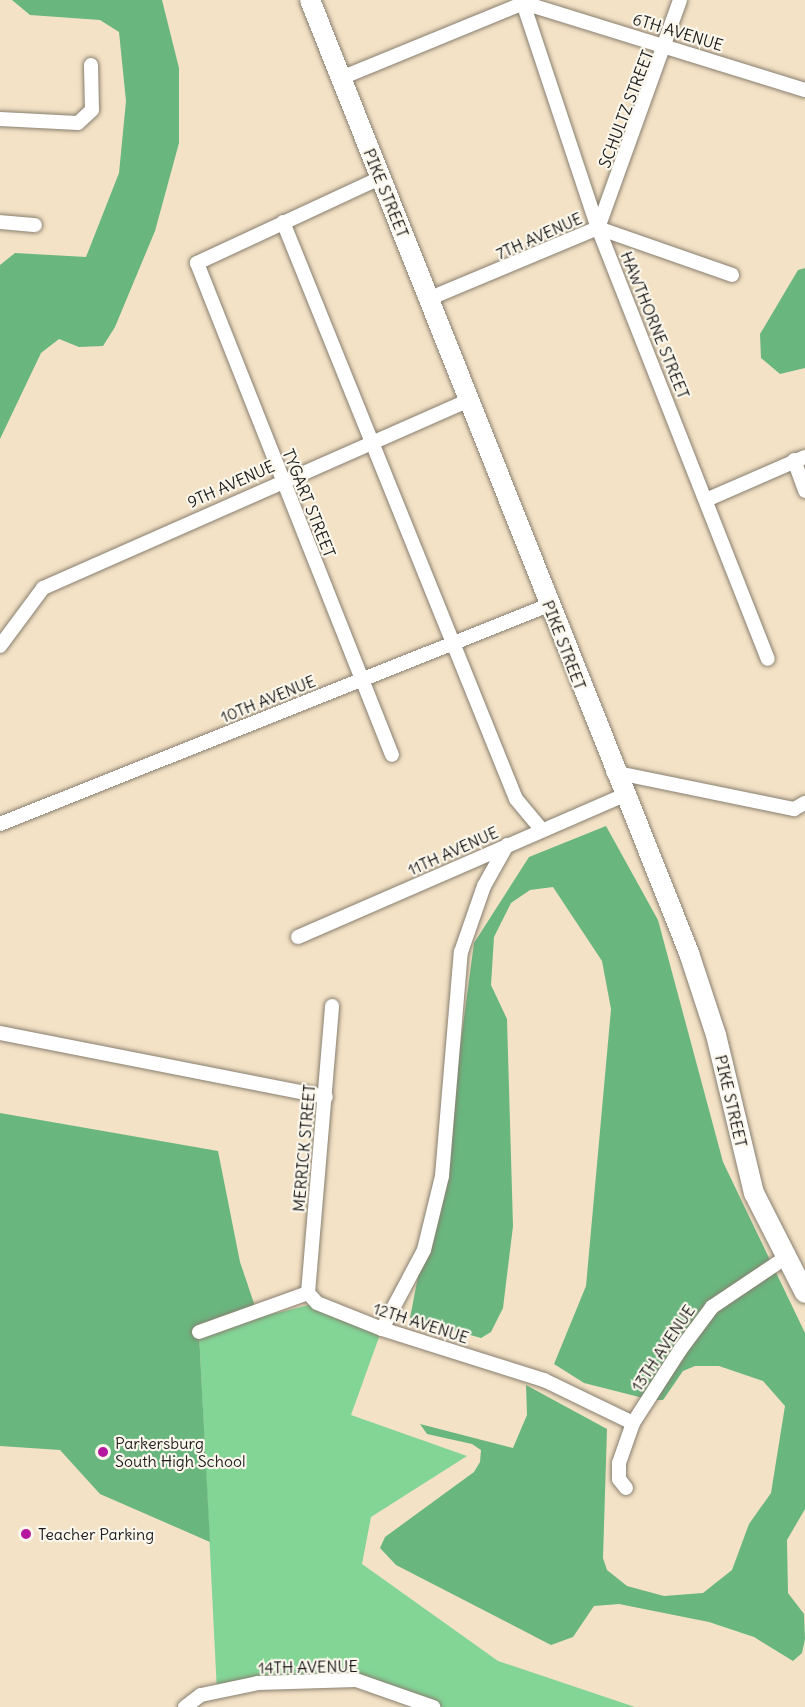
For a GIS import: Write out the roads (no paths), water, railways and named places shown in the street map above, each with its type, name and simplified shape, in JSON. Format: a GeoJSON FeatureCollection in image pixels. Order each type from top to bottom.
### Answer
{"type":"FeatureCollection","features":[{"type":"Feature","properties":{"kind":"main road","name":"PIKE STREET"},"geometry":{"type":"LineString","coordinates":[[310,0],[469,400],[622,796],[704,995],[753,1193],[805,1293]]}},
{"type":"Feature","properties":{"kind":"street","name":"SCHULTZ STREET"},"geometry":{"type":"LineString","coordinates":[[598,228],[668,45],[680,0]]}},
{"type":"Feature","properties":{"kind":"street"},"geometry":{"type":"LineString","coordinates":[[340,78],[523,1]]}},
{"type":"Feature","properties":{"kind":"street","name":"6TH AVENUE"},"geometry":{"type":"LineString","coordinates":[[523,1],[805,90]]}},
{"type":"Feature","properties":{"kind":"street","name":"HAWTHORNE STREET"},"geometry":{"type":"LineString","coordinates":[[523,1],[598,228],[768,658]]}},
{"type":"Feature","properties":{"kind":"street"},"geometry":{"type":"LineString","coordinates":[[0,120],[78,123],[92,110],[91,65]]}},
{"type":"Feature","properties":{"kind":"street"},"geometry":{"type":"LineString","coordinates":[[380,178],[283,222],[370,443],[455,645],[516,799],[542,830]]}},
{"type":"Feature","properties":{"kind":"street"},"geometry":{"type":"LineString","coordinates":[[0,222],[35,225]]}},
{"type":"Feature","properties":{"kind":"street","name":"TYGART STREET"},"geometry":{"type":"LineString","coordinates":[[283,222],[196,263],[281,479],[364,679],[392,755]]}},
{"type":"Feature","properties":{"kind":"street","name":"7TH AVENUE"},"geometry":{"type":"LineString","coordinates":[[428,299],[598,228],[732,275]]}},
{"type":"Feature","properties":{"kind":"street","name":"9TH AVENUE"},"geometry":{"type":"LineString","coordinates":[[0,646],[43,588],[281,479],[469,400]]}},
{"type":"Feature","properties":{"kind":"street"},"geometry":{"type":"LineString","coordinates":[[706,500],[799,459],[805,492]]}},
{"type":"Feature","properties":{"kind":"street","name":"10TH AVENUE"},"geometry":{"type":"LineString","coordinates":[[0,824],[455,645],[549,605]]}},
{"type":"Feature","properties":{"kind":"street"},"geometry":{"type":"LineString","coordinates":[[613,772],[794,809],[805,803]]}},
{"type":"Feature","properties":{"kind":"street","name":"11TH AVENUE"},"geometry":{"type":"LineString","coordinates":[[298,937],[622,796]]}},
{"type":"Feature","properties":{"kind":"street"},"geometry":{"type":"LineString","coordinates":[[382,1329],[424,1250],[442,1176],[461,952],[484,886],[507,845]]}},
{"type":"Feature","properties":{"kind":"street","name":"MERRICK STREET"},"geometry":{"type":"LineString","coordinates":[[308,1293],[332,1006]]}},
{"type":"Feature","properties":{"kind":"street"},"geometry":{"type":"LineString","coordinates":[[0,1033],[326,1097]]}},
{"type":"Feature","properties":{"kind":"street","name":"13TH AVENUE"},"geometry":{"type":"LineString","coordinates":[[626,1488],[619,1479],[619,1463],[633,1423],[712,1307],[785,1258]]}},
{"type":"Feature","properties":{"kind":"street"},"geometry":{"type":"LineString","coordinates":[[200,1332],[308,1293]]}},
{"type":"Feature","properties":{"kind":"street","name":"12TH AVENUE"},"geometry":{"type":"LineString","coordinates":[[308,1293],[317,1303],[382,1329],[544,1380],[633,1423]]}},
{"type":"Feature","properties":{"kind":"street","name":"14TH AVENUE"},"geometry":{"type":"LineString","coordinates":[[185,1707],[201,1695],[258,1683],[356,1680],[433,1707]]}},
{"type":"Feature","properties":{"kind":"place","name":"Parkersburg South High School"},"geometry":{"type":"Point","coordinates":[103,1452]}},
{"type":"Feature","properties":{"kind":"place","name":"Teacher Parking"},"geometry":{"type":"Point","coordinates":[26,1534]}}]}
